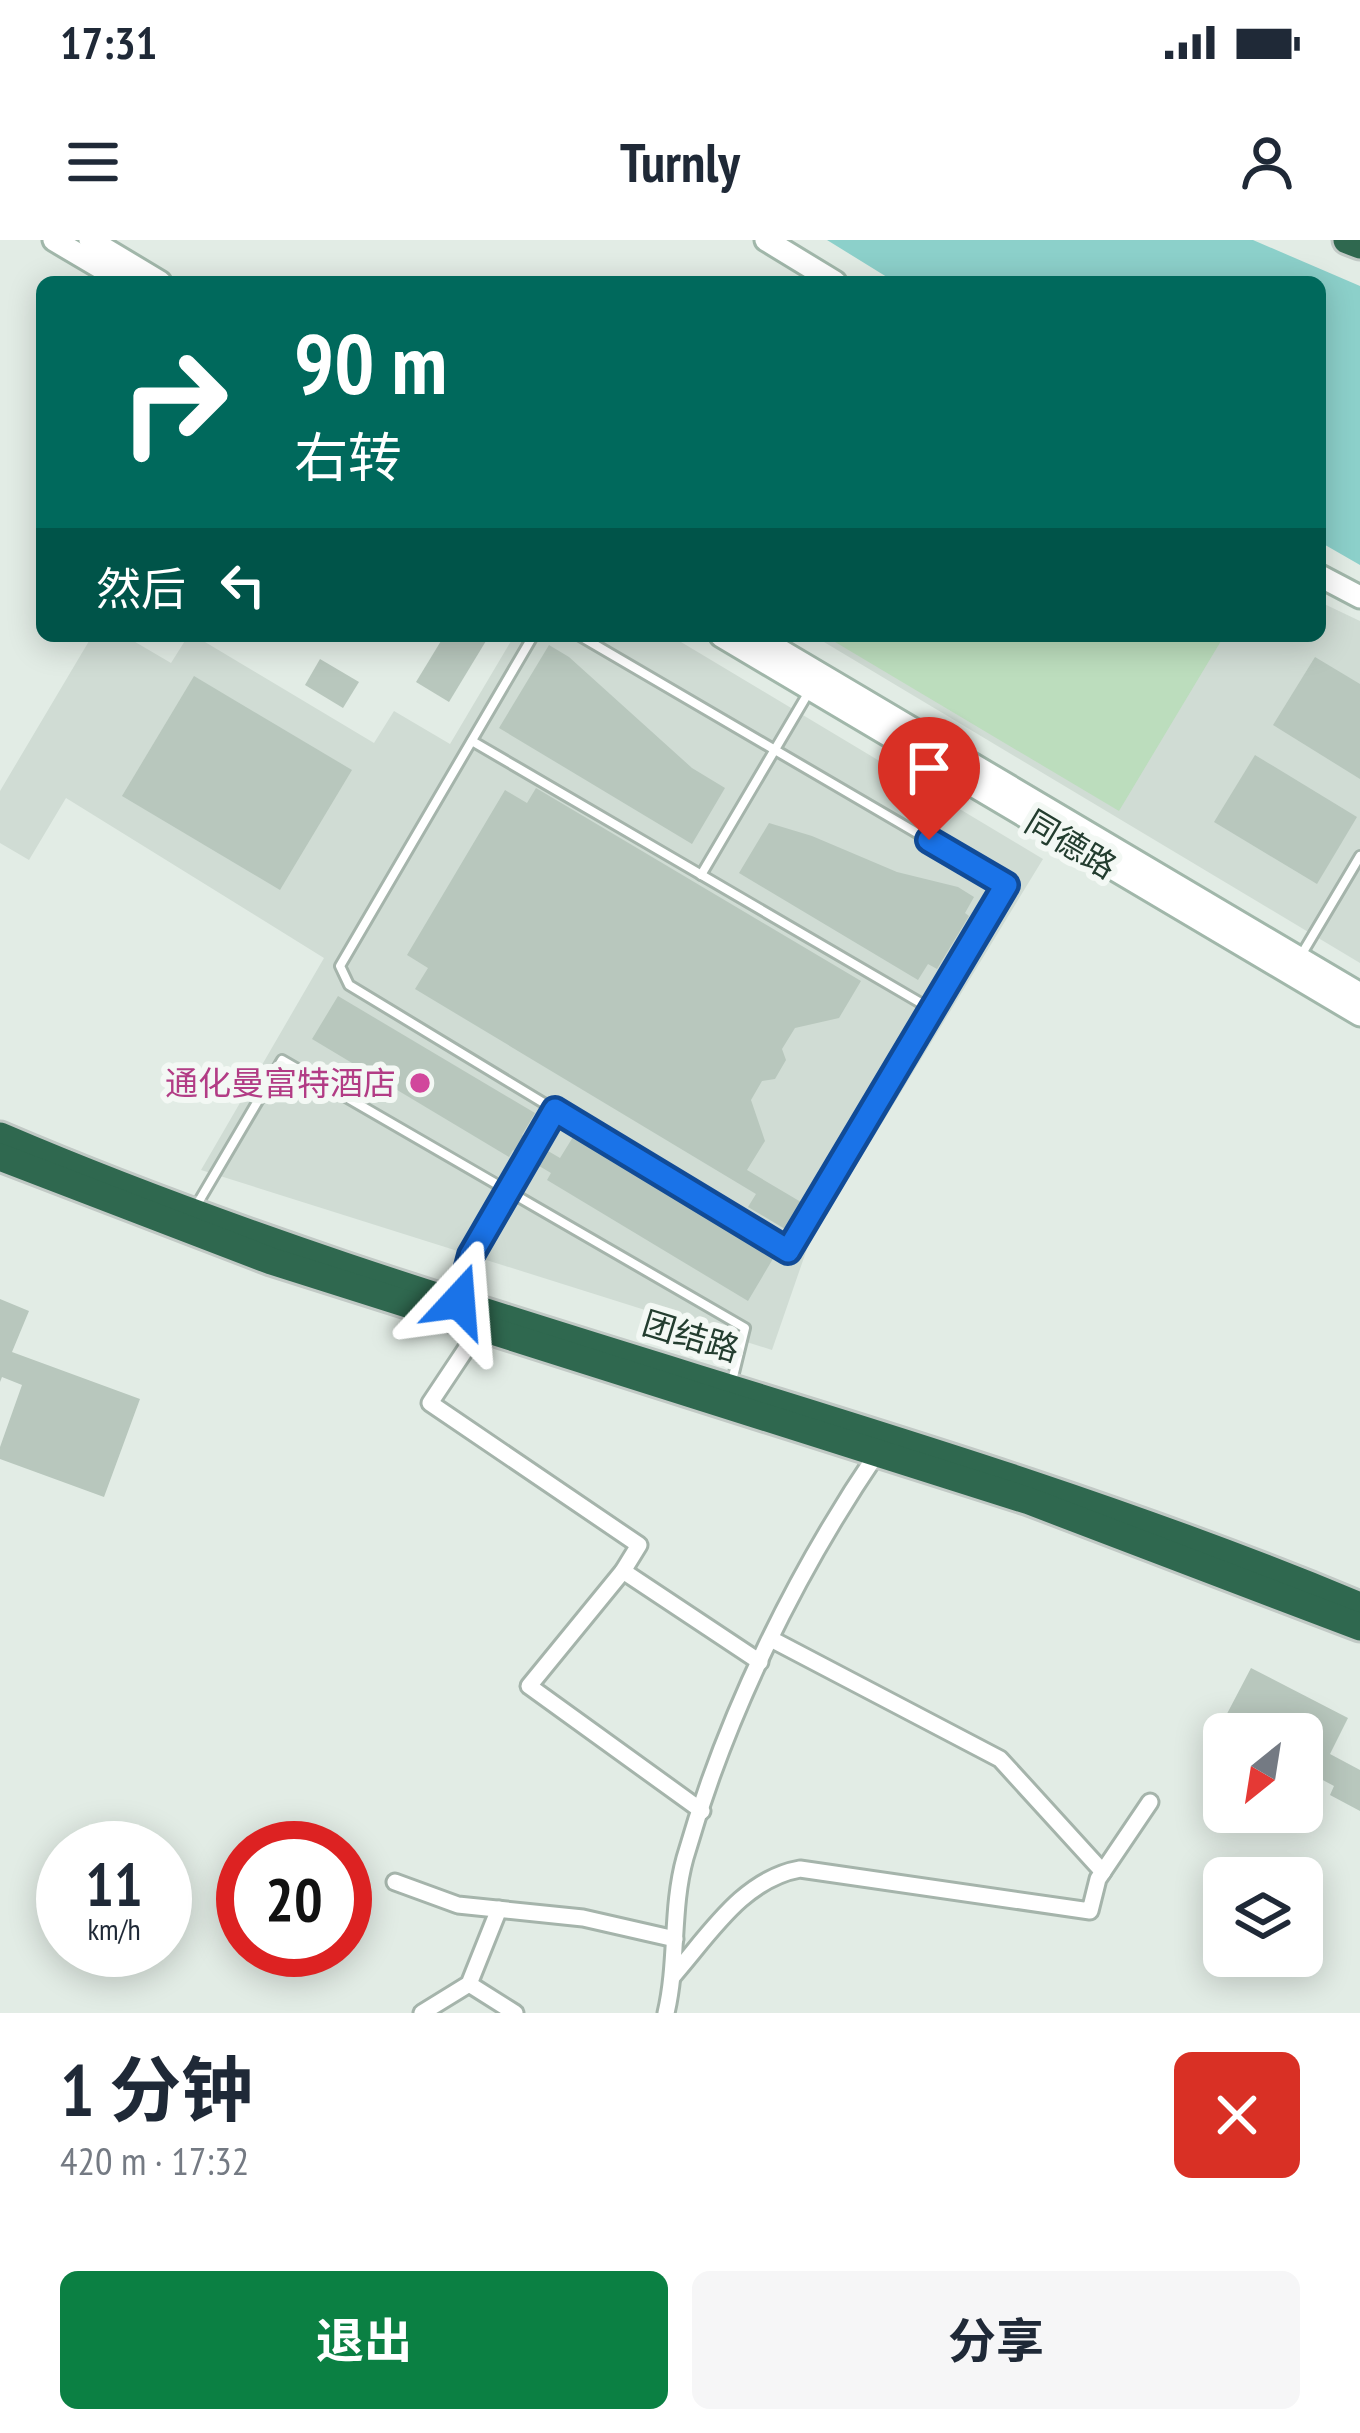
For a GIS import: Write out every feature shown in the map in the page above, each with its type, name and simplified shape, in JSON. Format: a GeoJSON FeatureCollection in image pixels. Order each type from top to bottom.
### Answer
{"type":"FeatureCollection","features":[{"type":"Feature","properties":{"kind":"highway"},"geometry":{"type":"LineString","coordinates":[[1347,240],[1360,245]]}},
{"type":"Feature","properties":{"kind":"highway","name":"团结路"},"geometry":{"type":"LineString","coordinates":[[0,1136],[193,1213],[1035,1483],[1360,1606]]}},
{"type":"Feature","properties":{"kind":"highway","name":"团结路"},"geometry":{"type":"LineString","coordinates":[[0,1157],[230,1246],[878,1451],[1123,1534],[1360,1627]]}},
{"type":"Feature","properties":{"kind":"main road"},"geometry":{"type":"LineString","coordinates":[[54,240],[115,276]]}},
{"type":"Feature","properties":{"kind":"main road"},"geometry":{"type":"LineString","coordinates":[[90,240],[150,276]]}},
{"type":"Feature","properties":{"kind":"main road"},"geometry":{"type":"LineString","coordinates":[[766,240],[825,276]]}},
{"type":"Feature","properties":{"kind":"main road"},"geometry":{"type":"LineString","coordinates":[[1326,579],[1360,597]]}},
{"type":"Feature","properties":{"kind":"main road","name":"同德路"},"geometry":{"type":"LineString","coordinates":[[731,642],[1360,1016]]}},
{"type":"Feature","properties":{"kind":"main road","name":"同德路"},"geometry":{"type":"LineString","coordinates":[[766,642],[1360,994]]}},
{"type":"Feature","properties":{"kind":"street"},"geometry":{"type":"LineString","coordinates":[[480,1328],[430,1403],[639,1545],[529,1686],[702,1810]]}},
{"type":"Feature","properties":{"kind":"street"},"geometry":{"type":"LineString","coordinates":[[666,2013],[684,1862],[702,1810],[771,1639],[815,1551],[878,1451]]}},
{"type":"Feature","properties":{"kind":"street"},"geometry":{"type":"LineString","coordinates":[[623,1571],[760,1662]]}},
{"type":"Feature","properties":{"kind":"street"},"geometry":{"type":"LineString","coordinates":[[771,1639],[1000,1759],[1103,1872]]}},
{"type":"Feature","properties":{"kind":"street"},"geometry":{"type":"LineString","coordinates":[[673,1976],[750,1888],[788,1871],[811,1869],[1090,1911],[1103,1872],[1150,1802]]}},
{"type":"Feature","properties":{"kind":"street"},"geometry":{"type":"LineString","coordinates":[[395,1882],[458,1905],[583,1918],[675,1939]]}},
{"type":"Feature","properties":{"kind":"street"},"geometry":{"type":"LineString","coordinates":[[422,2013],[469,1984],[499,1910]]}},
{"type":"Feature","properties":{"kind":"street"},"geometry":{"type":"LineString","coordinates":[[469,1984],[515,2013]]}},
{"type":"Feature","properties":{"kind":"lane"},"geometry":{"type":"LineString","coordinates":[[530,642],[340,966],[349,985],[788,1251],[1006,885],[590,642]]}},
{"type":"Feature","properties":{"kind":"lane"},"geometry":{"type":"LineString","coordinates":[[701,875],[810,689]]}},
{"type":"Feature","properties":{"kind":"lane"},"geometry":{"type":"LineString","coordinates":[[472,741],[932,1010]]}},
{"type":"Feature","properties":{"kind":"lane"},"geometry":{"type":"LineString","coordinates":[[1299,958],[1360,856]]}},
{"type":"Feature","properties":{"kind":"lane"},"geometry":{"type":"LineString","coordinates":[[193,1213],[282,1060],[745,1328],[731,1387]]}},
{"type":"Feature","properties":{"kind":"lane"},"geometry":{"type":"LineString","coordinates":[[459,1301],[471,1255],[555,1110]]}},
{"type":"Feature","properties":{"kind":"shaded area"},"geometry":{"type":"Polygon","coordinates":[[[1326,605],[1360,621],[1360,963],[824,642],[1326,642],[1326,605]]]}},
{"type":"Feature","properties":{"kind":"shaded area"},"geometry":{"type":"Polygon","coordinates":[[[88,642],[135,642],[171,663],[184,642],[205,642],[374,743],[394,711],[450,744],[510,642],[681,642],[1043,859],[809,1243],[772,1350],[201,1170],[324,958],[66,798],[29,860],[0,843],[0,791],[88,642]]]}},
{"type":"Feature","properties":{"kind":"green space"},"geometry":{"type":"Polygon","coordinates":[[[835,642],[1220,642],[1119,811],[835,642]]]}},
{"type":"Feature","properties":{"kind":"water"},"geometry":{"type":"Polygon","coordinates":[[[827,240],[1253,240],[1360,286],[1360,565],[1326,545],[1326,276],[885,276],[827,240]]]}},
{"type":"Feature","properties":{"kind":"building"},"geometry":{"type":"Polygon","coordinates":[[[440,642],[485,642],[449,702],[416,682],[440,642]]]}},
{"type":"Feature","properties":{"kind":"building"},"geometry":{"type":"Polygon","coordinates":[[[549,645],[569,657],[692,768],[725,788],[692,844],[499,728],[549,645]]]}},
{"type":"Feature","properties":{"kind":"building"},"geometry":{"type":"Polygon","coordinates":[[[1315,657],[1360,684],[1360,779],[1273,725],[1315,657]]]}},
{"type":"Feature","properties":{"kind":"building"},"geometry":{"type":"Polygon","coordinates":[[[320,659],[359,682],[343,708],[305,685],[320,659]]]}},
{"type":"Feature","properties":{"kind":"building"},"geometry":{"type":"Polygon","coordinates":[[[194,676],[352,770],[280,890],[122,796],[194,676]]]}},
{"type":"Feature","properties":{"kind":"building"},"geometry":{"type":"Polygon","coordinates":[[[1255,755],[1357,817],[1317,884],[1214,822],[1255,755]]]}},
{"type":"Feature","properties":{"kind":"building"},"geometry":{"type":"Polygon","coordinates":[[[536,788],[861,981],[839,1018],[795,1028],[782,1049],[786,1060],[775,1079],[762,1081],[751,1100],[765,1141],[747,1170],[806,1205],[790,1232],[748,1207],[756,1194],[415,989],[428,968],[407,955],[505,790],[527,803],[536,788]]]}},
{"type":"Feature","properties":{"kind":"building"},"geometry":{"type":"Polygon","coordinates":[[[769,823],[897,872],[958,887],[974,897],[965,913],[969,916],[937,969],[928,964],[918,980],[739,873],[769,823]]]}},
{"type":"Feature","properties":{"kind":"building"},"geometry":{"type":"Polygon","coordinates":[[[338,996],[535,1113],[522,1135],[529,1139],[520,1155],[513,1150],[509,1157],[312,1039],[338,996]]]}},
{"type":"Feature","properties":{"kind":"building"},"geometry":{"type":"Polygon","coordinates":[[[573,1137],[774,1257],[748,1301],[547,1180],[551,1173],[534,1163],[543,1148],[560,1158],[573,1137]]]}},
{"type":"Feature","properties":{"kind":"building"},"geometry":{"type":"Polygon","coordinates":[[[0,1299],[29,1311],[12,1352],[140,1399],[104,1497],[0,1459],[22,1385],[2,1377],[0,1382],[0,1299]]]}},
{"type":"Feature","properties":{"kind":"building"},"geometry":{"type":"Polygon","coordinates":[[[1251,1668],[1348,1718],[1330,1754],[1360,1770],[1360,1811],[1330,1795],[1334,1786],[1323,1780],[1323,1713],[1227,1713],[1251,1668]]]}},
{"type":"Feature","properties":{"kind":"place","name":"通化曼富特酒店"},"geometry":{"type":"Point","coordinates":[420,1083]}},
{"type":"Feature","properties":{"kind":"route"},"geometry":{"type":"LineString","coordinates":[[459,1301],[471,1255],[555,1110],[788,1251],[1006,885],[929,840]]}}]}
